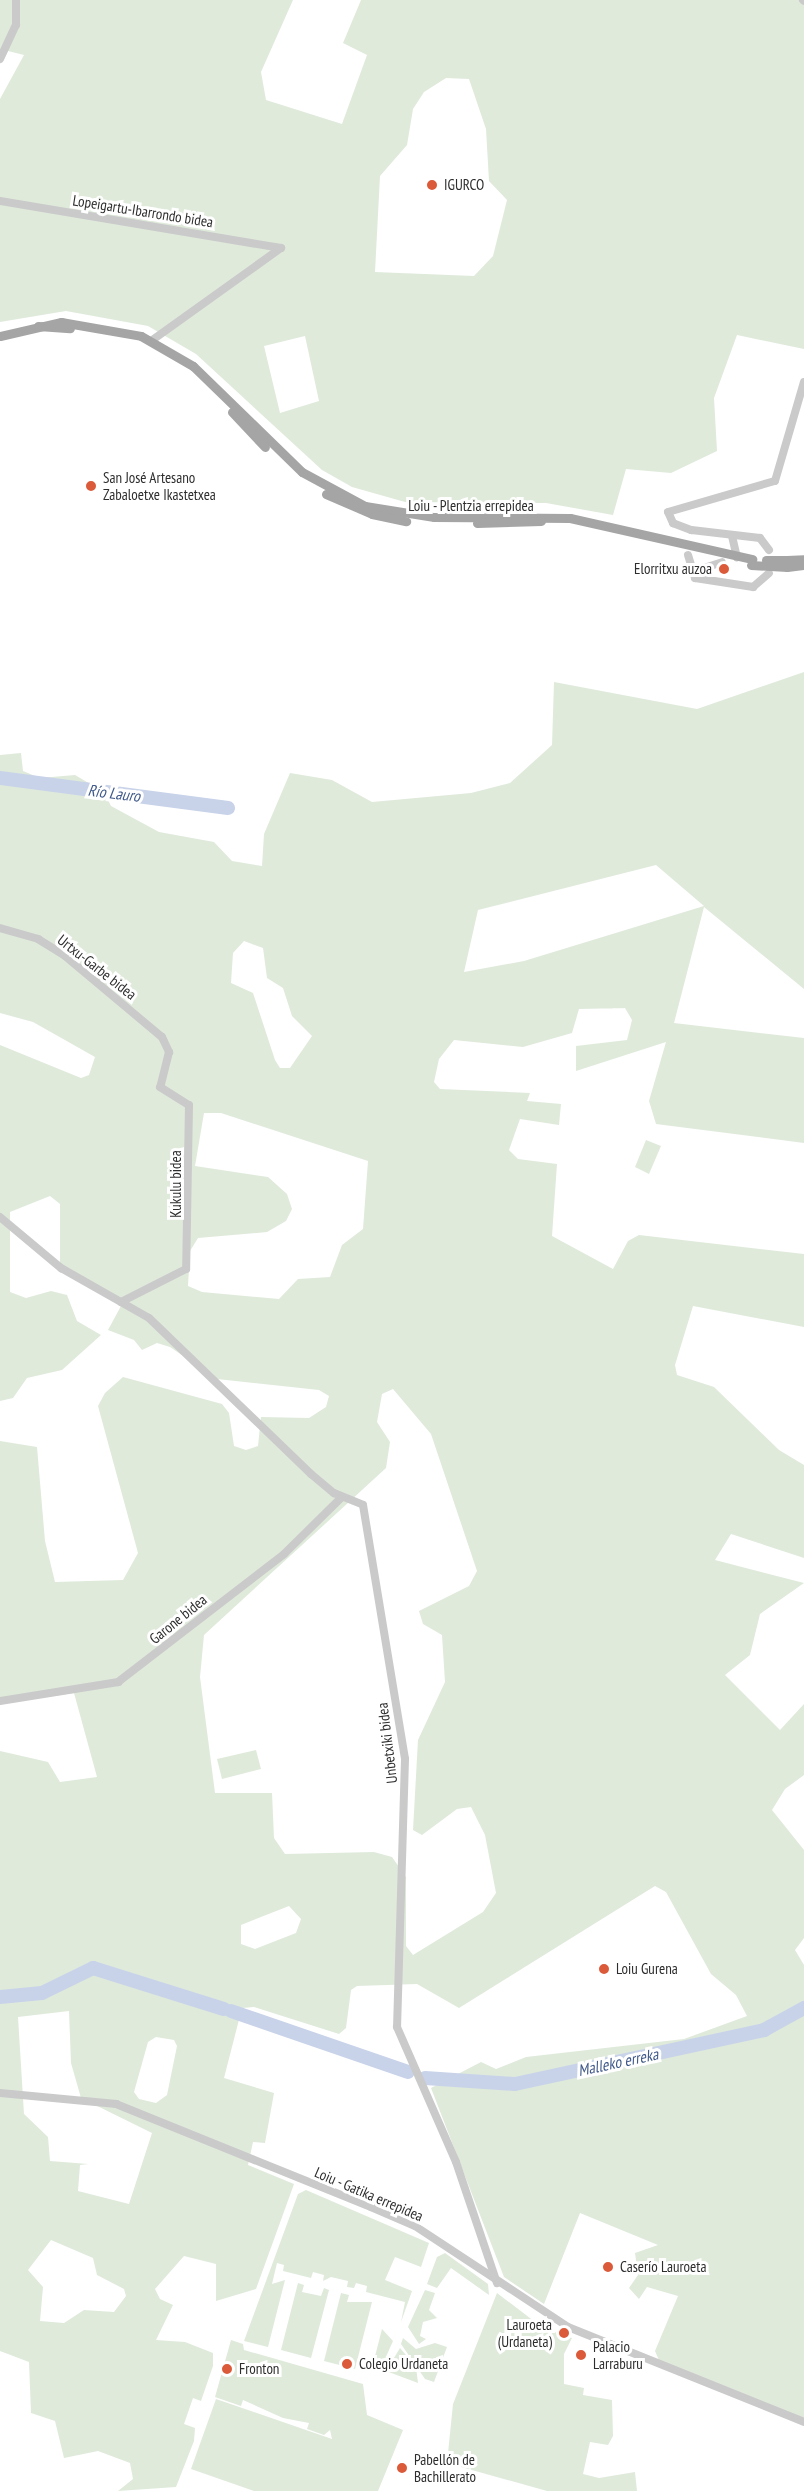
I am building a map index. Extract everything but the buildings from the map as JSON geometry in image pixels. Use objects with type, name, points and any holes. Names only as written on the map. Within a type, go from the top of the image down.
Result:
[{"type":"main road","points":[[38,326],[89,323],[151,341],[206,377],[288,462],[351,501],[417,516],[526,514],[586,520],[721,559],[739,558],[751,562],[804,566]]},
{"type":"main road","name":"Loiu - Plentzia errepidea","points":[[0,336],[38,326],[112,333],[165,354],[202,382],[293,473],[372,514],[437,523],[567,524],[688,555],[751,562]]},
{"type":"main road","points":[[787,563],[804,559]]},
{"type":"street","points":[[0,59],[16,25],[16,0]]},
{"type":"street","name":"Lopeigartu-Ibarrondo bidea","points":[[0,201],[281,248],[151,341]]},
{"type":"street","points":[[769,550],[760,538],[731,538],[691,530],[673,523],[668,512],[775,481],[804,382]]},
{"type":"street","points":[[695,578],[701,569],[721,559],[731,538]]},
{"type":"street","points":[[731,538],[739,558]]},
{"type":"street","points":[[688,555],[695,578]]},
{"type":"street","points":[[695,578],[753,587],[769,573]]},
{"type":"street","name":"Urtxu-Garbe bidea","points":[[0,928],[38,939],[65,956],[168,1044]]},
{"type":"street","name":"Kukulu bidea","points":[[121,1302],[169,1281],[186,1269],[189,1258],[191,1114],[189,1106],[160,1087],[168,1044]]},
{"type":"street","points":[[0,1217],[61,1268],[149,1318],[338,1495]]},
{"type":"street","name":"Garone bidea","points":[[0,1701],[118,1682],[284,1554],[338,1495]]},
{"type":"street","name":"Unbetxiki bidea","points":[[338,1495],[363,1505],[366,1516],[405,1759],[397,2027],[403,2047],[440,2123],[497,2283]]},
{"type":"street","name":"Loiu - Gatika errepidea","points":[[0,2093],[100,2099],[133,2110],[415,2226],[497,2283],[568,2326],[804,2422]]},
{"type":"green space","points":[[0,0],[293,0],[261,72],[266,100],[342,124],[367,55],[343,43],[361,0],[804,0],[804,349],[737,335],[714,398],[717,451],[671,473],[626,469],[613,515],[546,503],[405,502],[352,487],[322,470],[196,354],[148,326],[66,311],[0,322],[0,99],[24,55],[0,49]],"holes":[[[446,78],[469,79],[486,129],[489,181],[507,200],[493,256],[474,276],[375,272],[380,176],[407,145],[413,109],[424,92]],[[305,336],[319,401],[280,413],[264,346]]]},
{"type":"green space","points":[[804,672],[804,989],[704,907],[674,1023],[804,1038],[804,1143],[656,1124],[649,1101],[666,1042],[576,1071],[576,1046],[627,1040],[632,1020],[625,1008],[579,1009],[572,1033],[523,1047],[454,1040],[439,1059],[434,1082],[440,1089],[530,1093],[527,1101],[561,1104],[559,1125],[520,1119],[509,1150],[518,1159],[557,1164],[552,1236],[613,1269],[628,1241],[639,1235],[804,1254],[804,1327],[693,1306],[675,1365],[677,1375],[714,1387],[779,1450],[804,1465],[804,1558],[731,1534],[715,1560],[804,1583],[760,1614],[750,1655],[725,1675],[780,1730],[804,1704],[804,1775],[785,1789],[772,1810],[804,1850],[804,1938],[795,1950],[804,1965],[804,2426],[661,2365],[655,2351],[678,2296],[647,2287],[639,2299],[629,2288],[638,2275],[635,2253],[658,2245],[580,2213],[544,2304],[504,2277],[431,2088],[481,2062],[496,2069],[526,2057],[684,2039],[747,2016],[736,1995],[711,1974],[666,1892],[655,1886],[459,2008],[417,1984],[357,1986],[351,1990],[346,2028],[339,2034],[254,2007],[242,2008],[224,2078],[274,2093],[265,2143],[253,2142],[248,2165],[294,2184],[256,2289],[216,2301],[216,2264],[184,2256],[155,2289],[160,2299],[173,2305],[156,2340],[185,2342],[213,2353],[213,2366],[201,2401],[193,2398],[184,2424],[195,2428],[194,2441],[176,2487],[118,2491],[133,2479],[130,2463],[98,2451],[64,2458],[55,2421],[31,2413],[29,2362],[0,2351],[0,1751],[48,1762],[60,1782],[97,1777],[74,1693],[0,1704],[0,1441],[37,1447],[45,1541],[55,1582],[123,1580],[138,1553],[98,1406],[105,1393],[123,1377],[222,1404],[229,1413],[234,1446],[246,1450],[258,1446],[261,1417],[309,1418],[326,1407],[329,1396],[319,1390],[217,1379],[170,1347],[157,1343],[142,1350],[134,1340],[108,1330],[121,1306],[60,1264],[60,1204],[50,1196],[10,1212],[10,1292],[26,1298],[51,1291],[67,1295],[77,1321],[101,1335],[62,1370],[27,1378],[13,1398],[0,1401],[0,1045],[81,1078],[89,1075],[95,1057],[33,1022],[0,1013],[0,755],[21,753],[23,771],[40,778],[75,775],[104,792],[111,806],[159,832],[214,842],[232,861],[262,866],[264,834],[290,773],[332,780],[372,802],[471,793],[510,783],[552,745],[554,682],[697,709]],"holes":[[[656,865],[704,906],[524,961],[464,972],[478,910]],[[244,941],[263,948],[267,978],[283,988],[292,1016],[312,1036],[290,1068],[280,1068],[275,1060],[253,993],[231,983],[233,953]],[[204,1113],[221,1113],[368,1161],[363,1229],[342,1245],[330,1277],[298,1279],[279,1299],[202,1292],[188,1286],[190,1251],[198,1238],[267,1232],[286,1221],[292,1209],[287,1194],[268,1177],[195,1166]],[[393,1389],[431,1434],[477,1571],[469,1586],[419,1611],[423,1624],[442,1635],[445,1682],[418,1740],[413,1830],[422,1835],[457,1809],[471,1807],[485,1835],[496,1893],[483,1912],[413,1955],[406,1946],[406,1877],[392,1857],[374,1852],[285,1854],[274,1838],[272,1793],[215,1793],[200,1677],[204,1635],[386,1468],[390,1442],[377,1422],[382,1394]],[[289,1906],[301,1919],[296,1933],[255,1949],[241,1944],[241,1925]],[[69,2011],[71,2063],[81,2098],[152,2133],[129,2204],[78,2191],[80,2165],[88,2164],[50,2161],[48,2137],[24,2114],[18,2017]],[[156,2037],[174,2040],[177,2046],[167,2095],[156,2103],[139,2099],[134,2092],[148,2042]],[[51,2240],[93,2258],[97,2275],[124,2289],[126,2296],[114,2312],[84,2310],[64,2323],[40,2321],[43,2287],[28,2270]]]},
{"type":"green space","points":[[646,1140],[661,1146],[649,1174],[635,1167]]},
{"type":"green space","points":[[256,1750],[261,1769],[222,1779],[217,1759]]},
{"type":"green space","points":[[306,2190],[429,2243],[421,2267],[395,2257],[385,2280],[412,2291],[401,2322],[405,2302],[366,2292],[367,2286],[356,2283],[354,2288],[347,2287],[348,2281],[331,2277],[323,2281],[324,2275],[313,2272],[311,2278],[283,2271],[284,2265],[277,2263],[272,2284],[285,2280],[268,2347],[244,2341],[298,2194]]},
{"type":"green space","points":[[445,2253],[488,2284],[489,2295],[451,2268],[437,2288],[427,2284],[437,2257]]},
{"type":"green space","points":[[298,2283],[304,2285],[302,2292],[321,2296],[324,2288],[329,2290],[311,2358],[281,2350]]},
{"type":"green space","points":[[425,2290],[435,2293],[429,2310],[437,2318],[423,2322],[420,2336],[426,2339],[419,2344],[408,2327]]},
{"type":"green space","points":[[341,2293],[349,2295],[347,2302],[372,2302],[355,2369],[324,2361]]},
{"type":"green space","points":[[497,2293],[543,2328],[572,2338],[564,2354],[564,2384],[584,2388],[583,2395],[612,2400],[613,2436],[608,2445],[590,2442],[583,2474],[599,2478],[635,2472],[637,2491],[547,2491],[447,2463],[453,2404]]},
{"type":"green space","points":[[382,2329],[393,2341],[385,2359],[372,2368]]},
{"type":"green space","points":[[403,2338],[416,2349],[435,2343],[447,2347],[434,2382],[425,2379],[401,2344]]},
{"type":"green space","points":[[231,2340],[243,2344],[244,2350],[363,2384],[367,2415],[403,2430],[378,2491],[254,2491],[191,2469],[216,2399],[332,2439],[330,2430],[324,2435],[307,2429],[309,2423],[283,2418],[243,2400],[241,2406],[215,2397]]},
{"type":"green space","points":[[400,2348],[416,2367],[418,2383],[386,2371]]},
{"type":"waterway","name":"Río Lauro","points":[[0,778],[228,808]]},
{"type":"waterway","name":"Malleko erreka","points":[[0,1997],[42,1993],[93,1968],[224,2009]]},
{"type":"waterway","name":"Malleko erreka","points":[[425,2078],[515,2084],[764,2030],[804,2008]]},
{"type":"waterway","name":"Malleko erreka","points":[[231,2011],[408,2072]]},
{"type":"place","name":"IGURCO","points":[[432,185]]},
{"type":"place","name":"San José Artesano Zabaloetxe Ikastetxea","points":[[91,486]]},
{"type":"place","name":"Elorritxu auzoa","points":[[724,569]]},
{"type":"place","name":"Loiu Gurena","points":[[604,1969]]},
{"type":"place","name":"Caserío Lauroeta","points":[[608,2267]]},
{"type":"place","name":"Lauroeta (Urdaneta)","points":[[564,2333]]},
{"type":"place","name":"Palacio Larraburu","points":[[581,2355]]},
{"type":"place","name":"Colegio Urdaneta","points":[[347,2364]]},
{"type":"place","name":"Fronton","points":[[227,2369]]},
{"type":"place","name":"Pabellón de Bachillerato","points":[[402,2468]]}]
